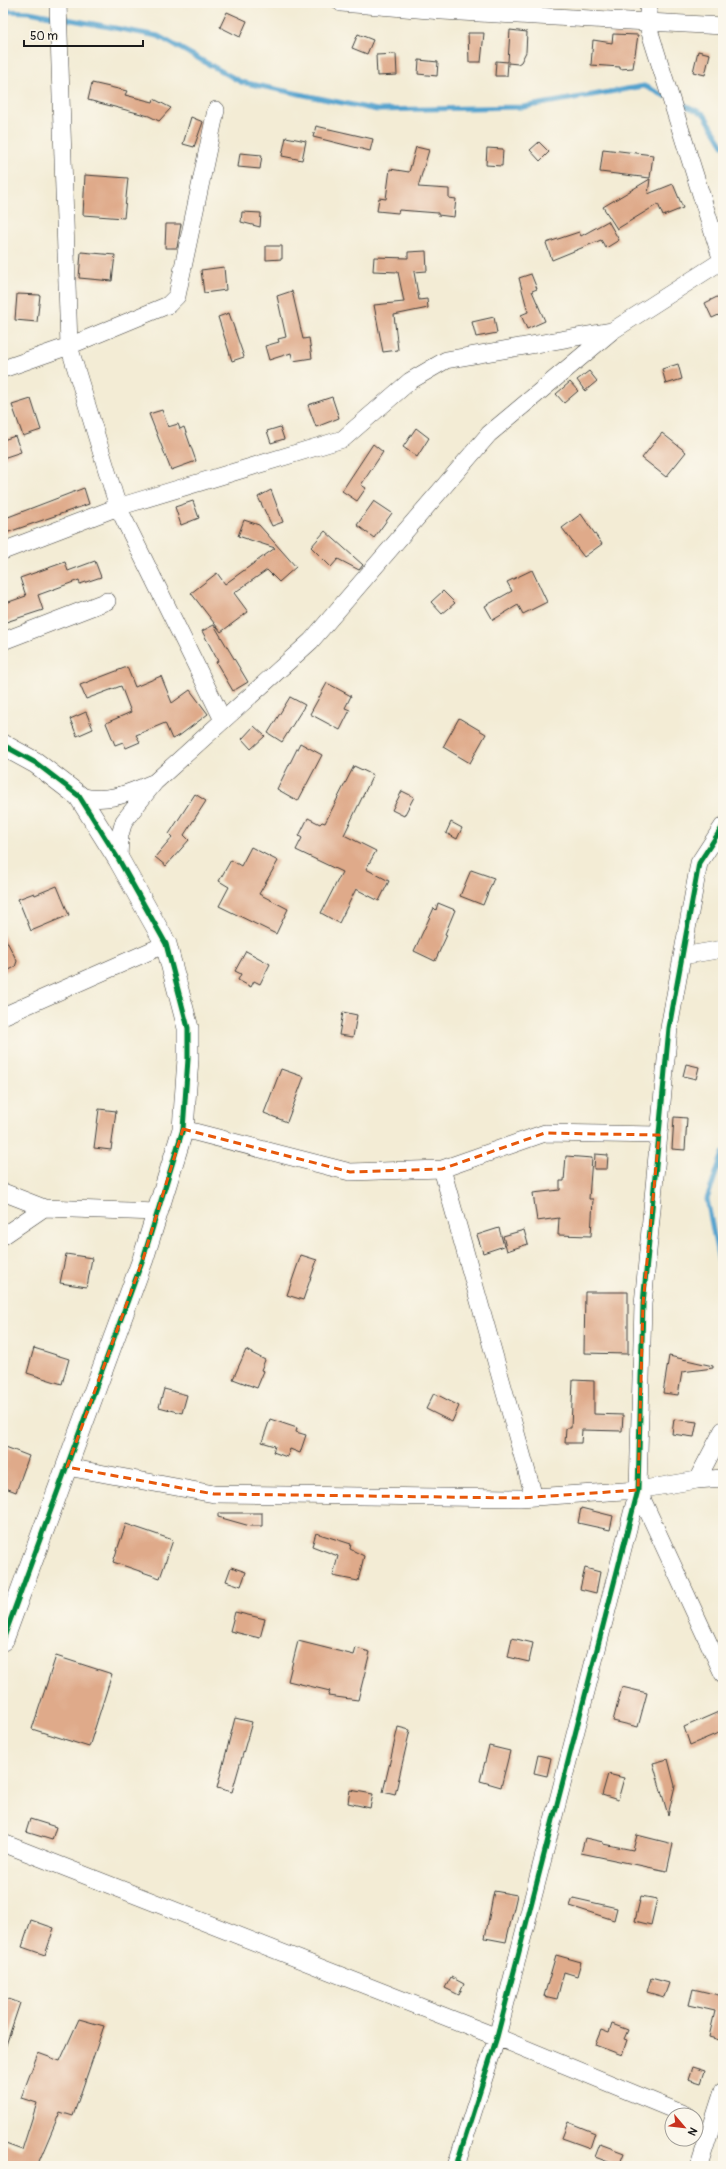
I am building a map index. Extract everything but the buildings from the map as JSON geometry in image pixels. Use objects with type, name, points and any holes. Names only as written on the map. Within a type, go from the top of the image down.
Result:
[{"type":"street","points":[[58,3],[69,346],[118,507],[223,720]]},
{"type":"street","points":[[340,3],[443,7],[648,23],[723,26]]},
{"type":"street","points":[[118,860],[120,835],[124,821],[155,782],[311,641],[489,434],[612,330],[723,260],[648,23],[648,3]]},
{"type":"street","points":[[3,369],[69,346],[168,305],[177,296],[216,110]]},
{"type":"street","points":[[3,551],[118,507],[342,439],[410,381],[446,360],[612,330]]},
{"type":"street","points":[[3,641],[107,601]]},
{"type":"street","points":[[3,745],[36,764],[79,796],[94,800],[109,799],[155,782]]},
{"type":"street","points":[[3,1640],[143,1259],[183,1129],[188,1059],[188,1028],[166,944],[79,796]]},
{"type":"street","points":[[456,2166],[497,2037],[638,1490],[643,1304],[669,1028],[699,863],[723,826]]},
{"type":"street","points":[[3,1016],[166,944]]},
{"type":"street","points":[[682,956],[723,949]]},
{"type":"street","points":[[183,1129],[350,1172],[442,1169],[545,1132],[659,1135]]},
{"type":"street","points":[[442,1169],[534,1497]]},
{"type":"street","points":[[3,1192],[44,1208],[157,1212]]},
{"type":"street","points":[[3,1236],[44,1208]]},
{"type":"street","points":[[697,1480],[723,1430]]},
{"type":"street","points":[[67,1467],[214,1494],[534,1497],[638,1490],[697,1480],[723,1478]]},
{"type":"street","points":[[638,1490],[723,1674]]},
{"type":"street","points":[[3,1843],[497,2037],[667,2107]]},
{"type":"street","points":[[700,2166],[718,2128],[723,2091]]},
{"type":"street","points":[[704,2122],[718,2128]]},
{"type":"highlighted area","points":[[183,1129],[350,1172],[442,1169],[545,1133],[659,1135],[643,1304],[638,1490],[520,1498],[214,1494],[67,1467],[143,1259]]},
{"type":"waterway","points":[[3,11],[29,12],[158,36],[241,82],[377,110],[523,107],[644,86],[665,96]]},
{"type":"waterway","points":[[676,101],[704,114],[723,145]]},
{"type":"waterway","points":[[723,1153],[707,1199],[719,1261],[723,1272]]},
{"type":"cycle path","points":[[3,745],[36,763],[79,796],[119,860],[166,944],[188,1028],[188,1059],[183,1129],[143,1259],[3,1640]]},
{"type":"cycle path","points":[[456,2166],[497,2037],[638,1490],[643,1304],[669,1028],[699,863],[723,826]]}]
